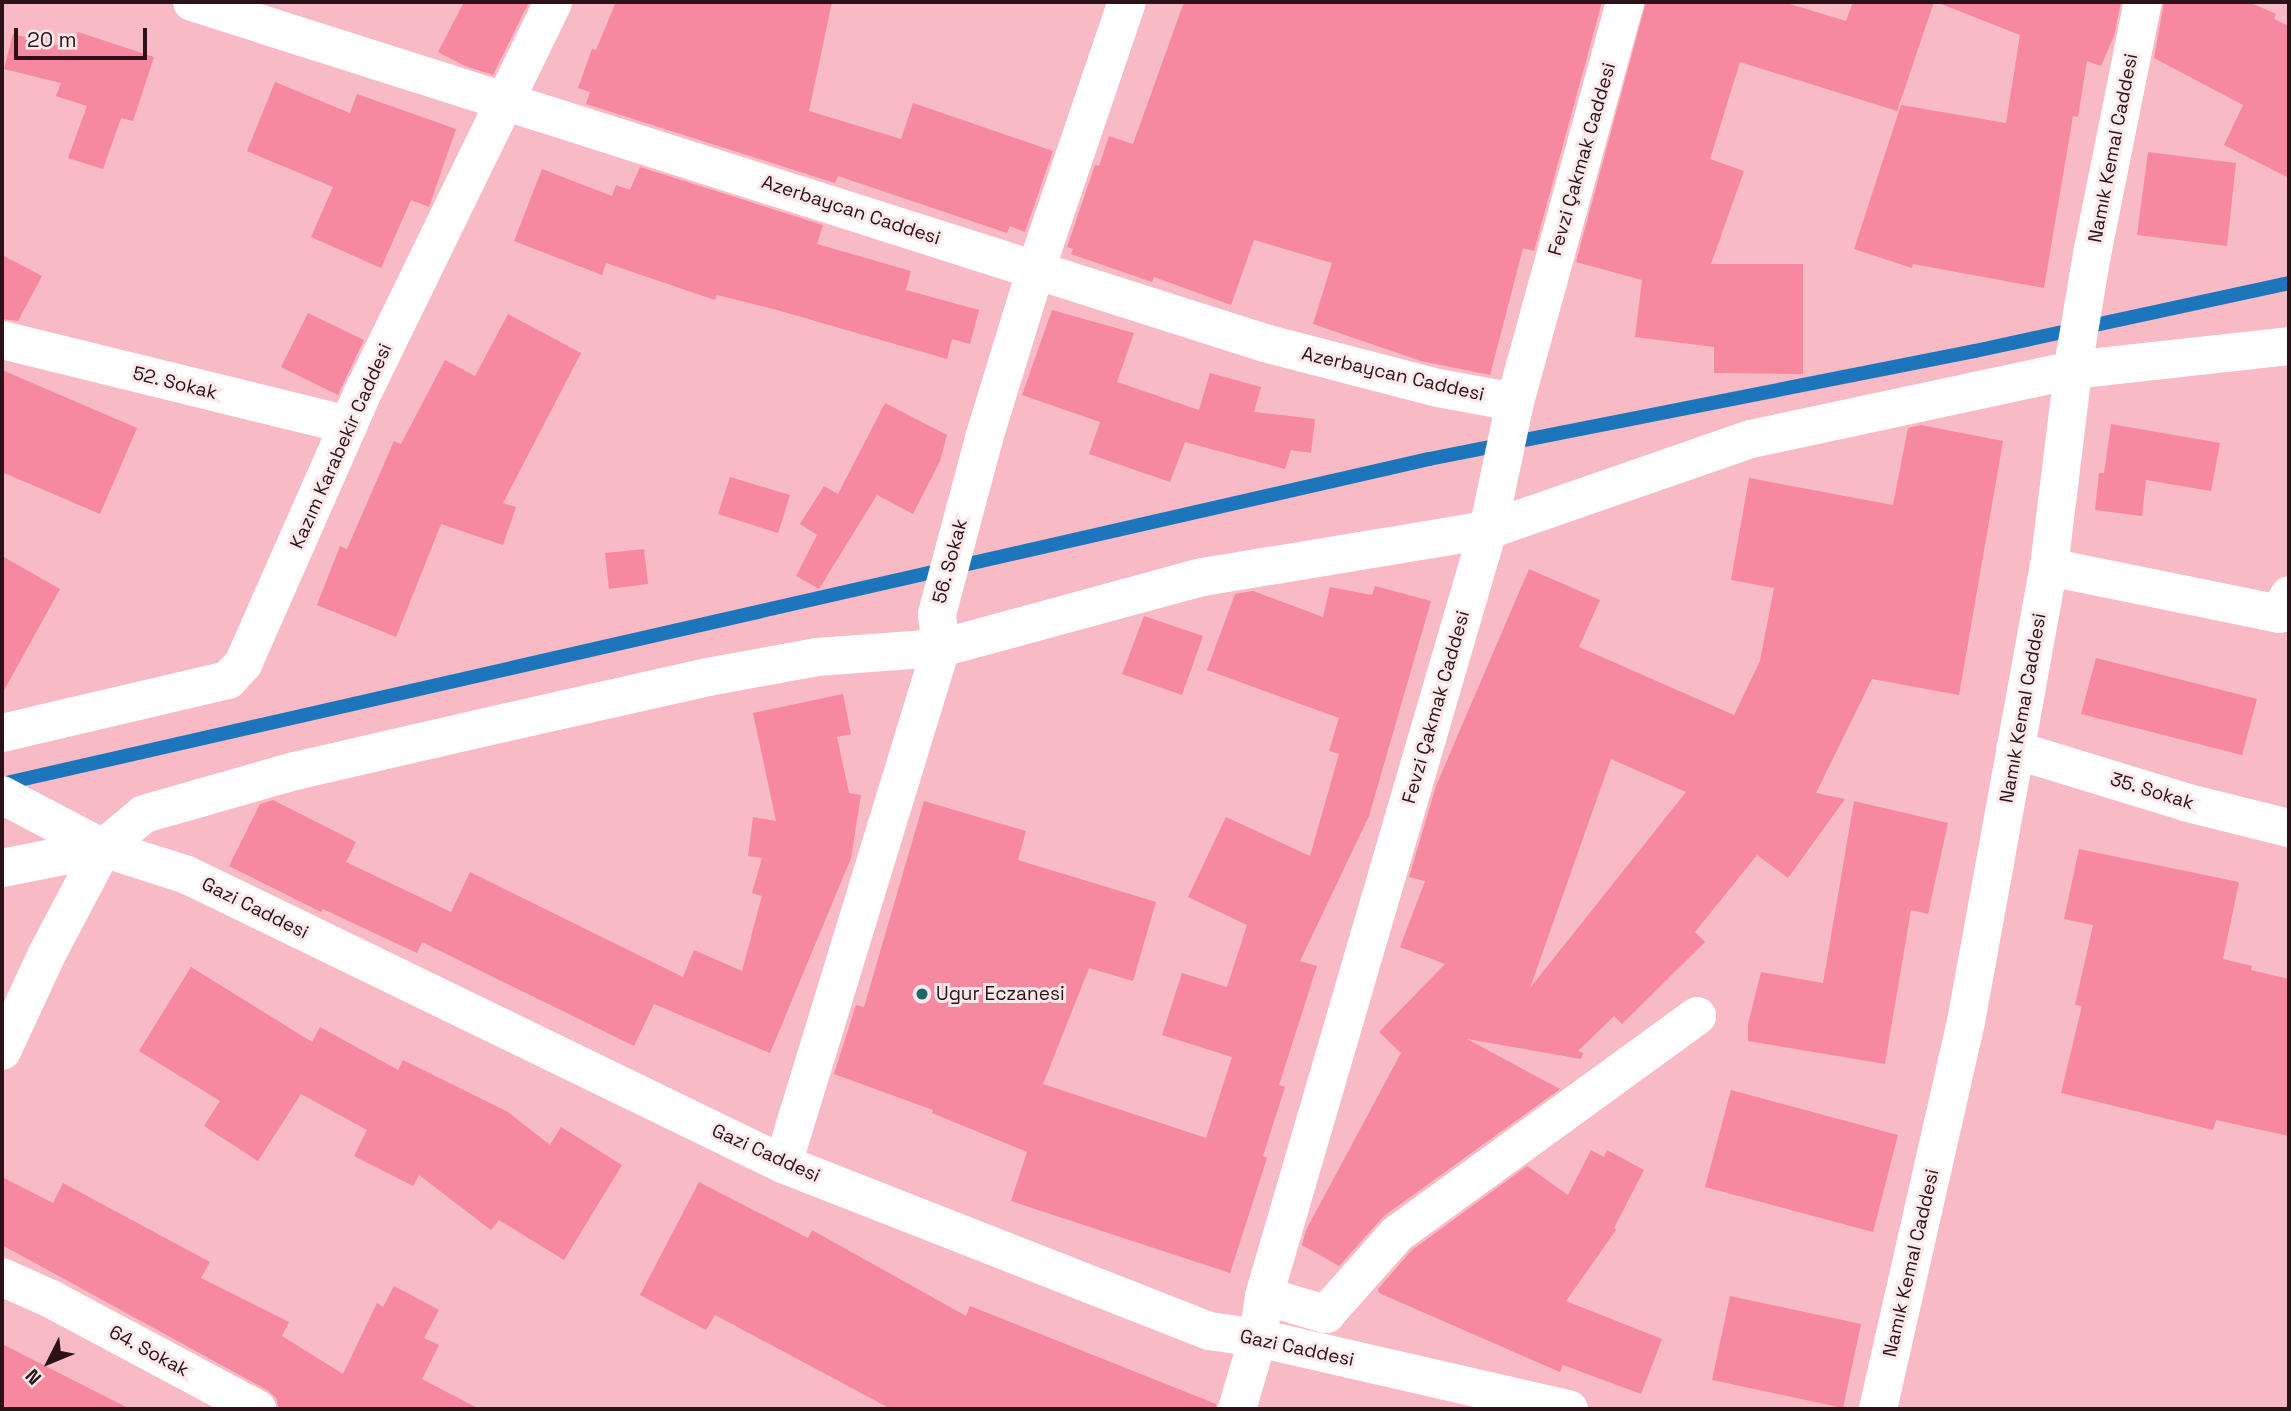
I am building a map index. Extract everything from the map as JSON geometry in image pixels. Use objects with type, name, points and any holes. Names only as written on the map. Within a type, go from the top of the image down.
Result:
[{"type":"street","name":"Azerbaycan Caddesi","points":[[192,2],[1265,343],[1438,388],[1515,402]]},
{"type":"street","name":"Kazım Karabekir Caddesi","points":[[2,733],[228,680],[243,664],[349,425],[553,2]]},
{"type":"street","name":"56. Sokak","points":[[783,1164],[939,631],[959,525],[1036,269],[1127,2]]},
{"type":"street","name":"Fevzi Çakmak Caddesi","points":[[1237,1409],[1258,1338],[1264,1296],[1488,530],[1515,402],[1625,2]]},
{"type":"street","name":"Namık Kemal Caddesi","points":[[1878,1409],[1966,1021],[2049,567],[2073,363],[2143,2]]},
{"type":"street","name":"52. Sokak","points":[[2,340],[349,425]]},
{"type":"street","points":[[2,1051],[47,954],[103,848],[145,814],[295,771],[708,677],[1203,577],[1488,530],[1751,439],[2073,363],[2289,346]]},
{"type":"street","points":[[2049,567],[2279,614],[2289,595]]},
{"type":"street","name":"35. Sokak","points":[[2015,750],[2188,803],[2289,828]]},
{"type":"street","name":"Gazi Caddesi","points":[[2,794],[39,817],[103,848],[187,875],[783,1164],[1209,1331],[1258,1338],[1569,1409]]},
{"type":"street","points":[[2,868],[103,848]]},
{"type":"street","points":[[1264,1296],[1326,1314],[1397,1234],[1697,1016]]},
{"type":"street","name":"64. Sokak","points":[[2,1277],[51,1299],[257,1409]]},
{"type":"building","points":[[464,2],[529,2],[493,75],[465,66],[438,52]]},
{"type":"building","points":[[616,2],[832,2],[809,111],[901,139],[913,103],[1053,151],[1025,232],[1010,226],[1007,233],[838,176],[835,183],[586,104],[590,92],[578,88],[592,49],[596,50]]},
{"type":"building","points":[[1184,2],[1602,2],[1534,251],[1523,248],[1490,375],[1421,361],[1313,324],[1332,263],[1254,240],[1231,305],[1154,277],[1152,282],[1071,254],[1073,249],[1067,247],[1095,165],[1099,166],[1109,136],[1133,144]]},
{"type":"building","points":[[1646,2],[1783,2],[1846,21],[1853,2],[1934,2],[1897,111],[1740,62],[1710,159],[1744,171],[1711,264],[1803,264],[1803,374],[1714,373],[1714,347],[1635,337],[1642,280],[1576,262]]},
{"type":"building","points":[[2121,2],[2114,36],[2101,66],[2087,61],[2078,117],[2073,116],[2044,288],[1913,264],[1912,268],[1854,249],[1901,105],[2006,123],[2020,35],[1941,4]]},
{"type":"building","points":[[2164,2],[2249,2],[2276,14],[2274,19],[2289,26],[2289,178],[2224,145],[2243,105],[2154,58]]},
{"type":"building","points":[[78,32],[154,57],[133,121],[121,118],[103,169],[68,158],[87,106],[56,96],[61,83],[4,69],[13,34],[72,49]]},
{"type":"building","points":[[275,82],[350,113],[357,94],[456,129],[429,207],[411,200],[381,268],[311,237],[333,187],[247,151]]},
{"type":"building","points":[[2148,152],[2236,163],[2227,246],[2137,235]]},
{"type":"building","points":[[640,167],[823,225],[817,244],[911,271],[906,290],[979,310],[970,344],[952,339],[947,359],[777,310],[717,295],[715,300],[606,263],[602,275],[514,241],[542,169],[612,196],[616,185],[630,190]]},
{"type":"building","points":[[2,255],[42,276],[18,321],[2,319]]},
{"type":"building","points":[[1052,310],[1134,333],[1117,382],[1199,410],[1210,373],[1261,387],[1254,412],[1315,419],[1311,453],[1291,450],[1285,469],[1185,442],[1170,482],[1089,454],[1100,422],[1022,395]]},
{"type":"building","points":[[308,313],[364,340],[338,395],[281,367]]},
{"type":"building","points":[[508,314],[581,353],[503,503],[516,507],[503,545],[441,524],[396,637],[317,605],[340,546],[347,549],[394,441],[401,444],[445,360],[475,376]]},
{"type":"building","points":[[2,370],[137,428],[100,514],[2,472]]},
{"type":"building","points":[[885,403],[947,435],[940,461],[913,514],[877,495],[819,589],[796,576],[817,535],[800,524],[824,486],[838,494]]},
{"type":"building","points":[[2111,424],[2220,443],[2211,491],[2146,480],[2142,516],[2095,510],[2099,473],[2104,473]]},
{"type":"building","points":[[1921,425],[2003,441],[1959,695],[1872,679],[1816,793],[1845,799],[1788,878],[1757,855],[1695,932],[1705,942],[1622,1024],[1614,1016],[1578,1051],[1583,1053],[1581,1059],[1467,1039],[1560,1089],[1384,1216],[1339,1266],[1302,1245],[1306,1230],[1401,1053],[1379,1032],[1445,964],[1400,947],[1425,881],[1409,877],[1436,786],[1529,569],[1600,600],[1579,647],[1734,715],[1760,661],[1774,588],[1731,580],[1749,478],[1893,505],[1908,428]],"holes":[[[1611,759],[1686,792],[1530,988]]]},
{"type":"building","points":[[730,477],[790,495],[778,533],[718,514]]},
{"type":"building","points":[[644,549],[648,584],[609,589],[605,553]]},
{"type":"building","points":[[2,556],[60,589],[2,694]]},
{"type":"building","points":[[1375,586],[1431,601],[1369,816],[1300,961],[1317,966],[1279,1085],[1285,1087],[1263,1156],[1267,1158],[1230,1273],[1011,1201],[1027,1152],[932,1113],[933,1110],[834,1074],[856,1005],[864,1007],[924,801],[1026,831],[1018,860],[1156,902],[1133,981],[1089,968],[1043,1084],[1206,1138],[1232,1057],[1162,1035],[1182,973],[1227,987],[1247,925],[1188,897],[1226,817],[1310,856],[1339,754],[1329,751],[1339,718],[1207,670],[1235,594],[1253,591],[1323,617],[1330,587],[1372,595]]},
{"type":"building","points":[[1144,616],[1203,636],[1182,695],[1122,674]]},
{"type":"building","points":[[2096,658],[2257,699],[2242,755],[2081,714]]},
{"type":"building","points":[[843,694],[851,734],[837,737],[849,793],[861,795],[851,858],[770,1053],[654,1004],[634,1046],[422,942],[417,953],[323,909],[321,912],[229,866],[260,804],[273,800],[356,842],[346,862],[451,912],[470,872],[683,977],[694,950],[742,971],[762,896],[752,893],[762,858],[748,856],[753,817],[776,821],[753,713]]},
{"type":"building","points":[[1854,801],[1948,823],[1928,914],[1911,910],[1885,1064],[1748,1041],[1748,1024],[1761,972],[1823,983]]},
{"type":"building","points":[[2079,849],[2239,882],[2223,959],[2252,966],[2251,970],[2289,979],[2289,1136],[2216,1120],[2213,1130],[2061,1093],[2082,1006],[2075,1005],[2093,925],[2064,919]]},
{"type":"building","points":[[191,967],[312,1042],[320,1027],[398,1070],[403,1060],[508,1112],[550,1145],[561,1127],[622,1165],[564,1260],[499,1220],[491,1230],[419,1175],[413,1186],[354,1156],[367,1130],[301,1094],[258,1161],[204,1126],[220,1101],[139,1051]]},
{"type":"building","points":[[1731,1090],[1898,1135],[1873,1232],[1705,1187]]},
{"type":"building","points":[[1591,1150],[1604,1157],[1607,1150],[1644,1170],[1614,1228],[1616,1230],[1566,1301],[1662,1339],[1641,1394],[1563,1365],[1560,1372],[1379,1293],[1378,1289],[1412,1250],[1527,1166],[1568,1195]]},
{"type":"building","points":[[2,1177],[53,1203],[63,1183],[210,1262],[201,1278],[289,1322],[282,1336],[343,1374],[377,1303],[383,1307],[394,1286],[439,1310],[424,1338],[439,1345],[422,1379],[479,1409],[279,1409],[276,1398],[267,1390],[2,1245]]},
{"type":"building","points":[[699,1182],[808,1238],[812,1230],[966,1316],[970,1306],[1216,1404],[1216,1409],[891,1409],[715,1315],[706,1330],[640,1295]]},
{"type":"building","points":[[1730,1296],[1861,1324],[1843,1408],[1712,1380]]},
{"type":"building","points":[[2,1344],[130,1409],[2,1409]]},
{"type":"waterway","points":[[2,784],[1429,459],[1975,351],[2289,283]]},
{"type":"place","name":"Ugur Eczanesi","points":[[922,994]]}]
